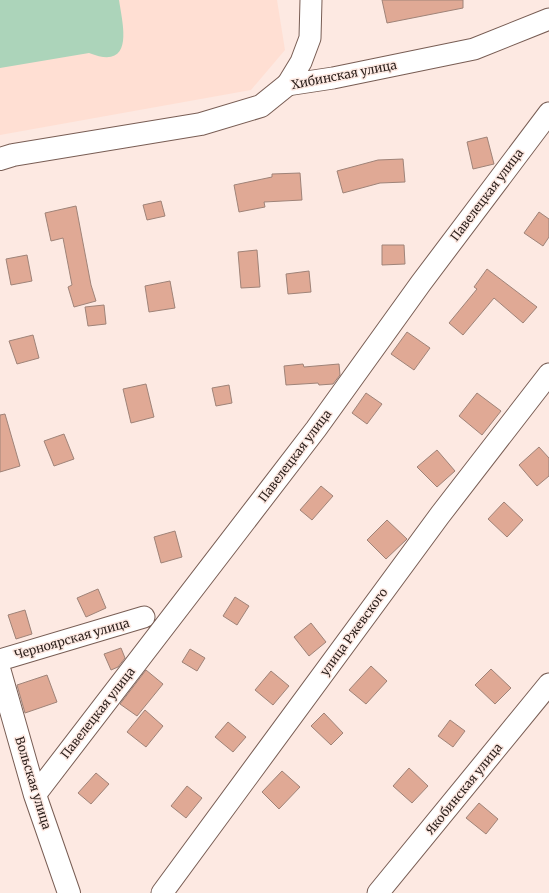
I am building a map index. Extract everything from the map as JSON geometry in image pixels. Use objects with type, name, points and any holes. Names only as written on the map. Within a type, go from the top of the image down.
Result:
[{"type":"street","points":[[287,85],[301,62],[310,38],[312,0]]},
{"type":"street","name":"Хибинская улица","points":[[0,159],[13,155],[201,124],[261,106],[287,85],[333,78],[474,49],[549,19]]},
{"type":"street","name":"Павелецкая улица","points":[[35,795],[316,429],[421,283],[549,113]]},
{"type":"street","name":"улица Ржевского","points":[[162,893],[440,515],[549,374]]},
{"type":"street","name":"Черноярская улица","points":[[0,660],[144,618]]},
{"type":"street","name":"Вольская улица","points":[[0,672],[35,795],[69,893]]},
{"type":"street","name":"Якобинская улица","points":[[378,893],[549,684]]},
{"type":"shaded area","points":[[0,0],[277,0],[285,50],[251,90],[0,135]]},
{"type":"green space","points":[[0,0],[119,0],[123,33],[123,43],[120,51],[114,56],[104,57],[89,53],[0,68]]},
{"type":"building","points":[[382,0],[463,0],[463,8],[387,23]]},
{"type":"building","points":[[487,137],[494,164],[473,169],[467,142]]},
{"type":"building","points":[[403,159],[405,182],[380,183],[343,193],[337,171],[378,160]]},
{"type":"building","points":[[300,173],[302,200],[264,202],[265,207],[239,212],[234,185],[272,177],[272,174]]},
{"type":"building","points":[[161,201],[165,216],[147,220],[143,205]]},
{"type":"building","points":[[76,206],[91,285],[96,301],[74,307],[68,287],[72,285],[63,238],[51,241],[45,213]]},
{"type":"building","points":[[539,212],[549,219],[549,237],[543,246],[524,233]]},
{"type":"building","points":[[382,245],[404,245],[405,264],[382,265]]},
{"type":"building","points":[[257,250],[260,287],[241,288],[238,252]]},
{"type":"building","points":[[27,255],[32,281],[11,285],[6,259]]},
{"type":"building","points":[[487,269],[537,307],[523,323],[494,298],[463,335],[449,323],[477,289],[474,287]]},
{"type":"building","points":[[309,271],[311,292],[288,294],[286,274]]},
{"type":"building","points":[[170,281],[175,308],[149,312],[145,286]]},
{"type":"building","points":[[104,305],[106,324],[88,326],[85,307]]},
{"type":"building","points":[[407,332],[430,348],[414,370],[391,354]]},
{"type":"building","points":[[33,335],[39,358],[17,364],[9,341]]},
{"type":"building","points":[[303,364],[304,367],[339,364],[340,375],[333,384],[319,385],[318,383],[286,385],[284,366]]},
{"type":"building","points":[[146,384],[154,417],[131,423],[123,389]]},
{"type":"building","points":[[229,385],[232,403],[216,406],[212,388]]},
{"type":"building","points":[[366,393],[382,404],[367,424],[352,413]]},
{"type":"building","points":[[477,393],[501,411],[482,435],[459,416]]},
{"type":"building","points":[[5,414],[20,466],[0,472],[0,415]]},
{"type":"building","points":[[64,434],[74,459],[54,466],[44,441]]},
{"type":"building","points":[[539,447],[549,458],[549,476],[537,486],[519,465]]},
{"type":"building","points":[[437,450],[455,471],[437,487],[417,467]]},
{"type":"building","points":[[321,486],[333,496],[312,520],[300,510]]},
{"type":"building","points":[[504,502],[523,520],[507,537],[488,519]]},
{"type":"building","points":[[387,520],[407,539],[386,559],[367,540]]},
{"type":"building","points":[[175,531],[182,557],[161,563],[154,537]]},
{"type":"building","points":[[98,589],[106,608],[86,617],[77,598]]},
{"type":"building","points":[[235,597],[249,606],[237,625],[223,616]]},
{"type":"building","points":[[25,610],[32,634],[16,639],[8,615]]},
{"type":"building","points":[[311,623],[326,642],[309,656],[294,637]]},
{"type":"building","points":[[121,648],[125,658],[118,667],[111,670],[104,654]]},
{"type":"building","points":[[190,649],[205,658],[197,671],[182,662]]},
{"type":"building","points":[[371,666],[387,681],[366,704],[349,690]]},
{"type":"building","points":[[491,669],[511,688],[495,704],[475,685]]},
{"type":"building","points":[[146,670],[163,684],[137,716],[120,704]]},
{"type":"building","points":[[271,671],[289,686],[273,705],[255,690]]},
{"type":"building","points":[[47,675],[57,702],[25,713],[17,685]]},
{"type":"building","points":[[145,710],[163,726],[146,747],[127,732]]},
{"type":"building","points":[[324,713],[343,733],[331,745],[311,726]]},
{"type":"building","points":[[450,720],[465,731],[453,747],[438,736]]},
{"type":"building","points":[[228,722],[246,737],[233,752],[215,737]]},
{"type":"building","points":[[409,768],[428,786],[412,803],[393,786]]},
{"type":"building","points":[[282,771],[300,787],[279,809],[262,792]]},
{"type":"building","points":[[96,773],[109,784],[91,804],[78,793]]},
{"type":"building","points":[[187,786],[202,798],[186,818],[171,806]]},
{"type":"building","points":[[479,803],[498,819],[486,834],[466,818]]}]
